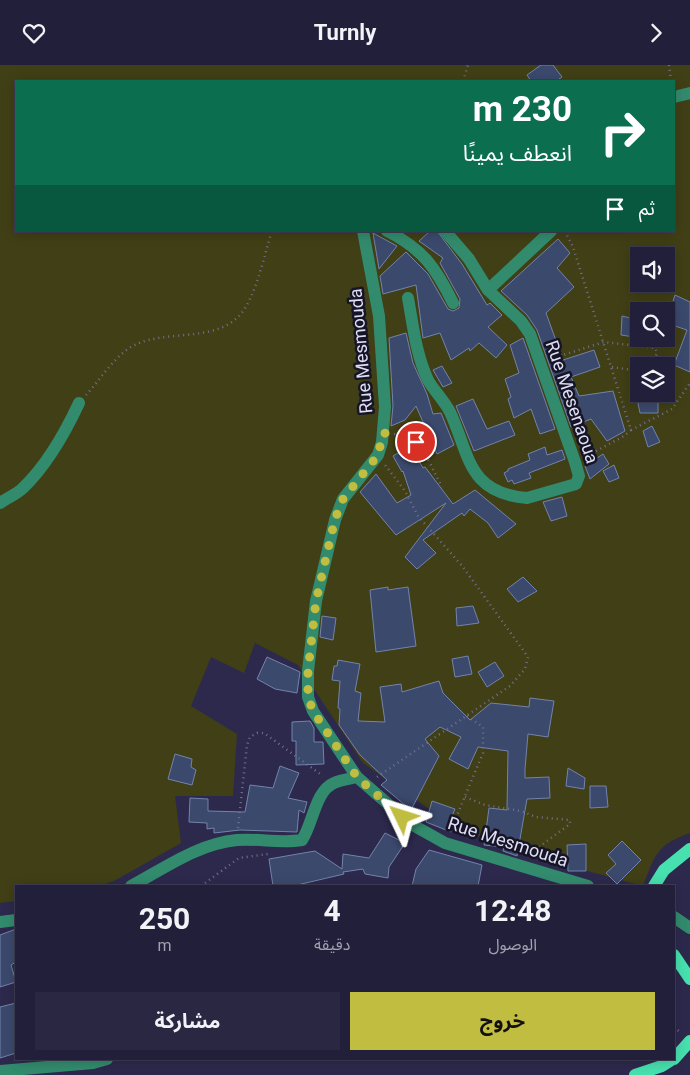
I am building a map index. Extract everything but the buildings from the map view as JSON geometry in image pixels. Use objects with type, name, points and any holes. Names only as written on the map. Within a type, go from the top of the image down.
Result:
[{"type":"main road","points":[[655,885],[664,870],[690,849]]},
{"type":"main road","points":[[675,956],[690,979]]},
{"type":"main road","points":[[675,1058],[690,1041]]},
{"type":"main road","points":[[635,1075],[662,1066],[672,1060]]},
{"type":"street","points":[[675,97],[690,93]]},
{"type":"street","name":"Rue Mesmouda","points":[[363,232],[378,316],[385,407],[383,433],[378,455],[343,499],[335,519],[316,601],[308,671],[308,697],[313,711],[361,781],[411,824],[445,843],[585,885]]},
{"type":"street","points":[[389,232],[408,243],[428,259],[453,303]]},
{"type":"street","points":[[447,232],[469,259],[488,290],[550,232]]},
{"type":"street","name":"Rue Mesenaoua","points":[[408,299],[424,370],[435,391],[448,408],[474,472],[491,487],[509,495],[527,498],[576,484],[579,476],[575,462],[526,327],[488,290]]},
{"type":"street","points":[[0,503],[22,488],[35,473],[65,433],[79,403]]},
{"type":"street","points":[[133,885],[189,853],[237,840],[286,843],[302,840],[309,830],[321,795],[332,783],[361,781]]},
{"type":"street","points":[[675,918],[690,928]]},
{"type":"street","points":[[0,922],[15,920]]},
{"type":"street","points":[[0,1071],[93,1063],[104,1060]]},
{"type":"path","points":[[463,80],[468,65]]},
{"type":"path","points":[[669,65],[671,80]]},
{"type":"path","points":[[79,403],[131,346],[152,339],[221,327],[240,315],[253,290],[272,232]]},
{"type":"path","points":[[566,232],[573,247],[631,430]]},
{"type":"path","points":[[540,363],[604,342],[655,348],[657,353],[655,357]]},
{"type":"path","points":[[612,367],[630,370]]},
{"type":"path","points":[[575,462],[672,409],[690,383]]},
{"type":"path","points":[[383,433],[407,435],[416,442],[442,487]]},
{"type":"path","points":[[361,781],[467,716],[510,687],[524,669],[528,657],[453,554],[418,516],[405,491],[378,455]]},
{"type":"path","points":[[445,843],[483,753],[484,737],[481,725],[467,716]]},
{"type":"path","points":[[237,840],[247,745],[250,737],[257,733],[264,733],[332,783]]},
{"type":"path","points":[[465,797],[485,805],[521,811],[536,817],[570,820],[570,824],[516,863]]},
{"type":"path","points":[[203,885],[239,858],[269,853],[286,843]]},
{"type":"shaded area","points":[[0,65],[690,65],[690,833],[670,842],[658,852],[643,885],[639,885],[536,857],[458,829],[363,763],[298,665],[255,643],[244,673],[211,657],[191,706],[237,734],[233,796],[175,796],[181,843],[116,880],[103,885],[15,885],[15,901],[0,903]]},
{"type":"route","points":[[402,817],[365,785],[348,766],[313,711],[308,697],[308,671],[316,601],[335,519],[343,499],[378,455],[383,433],[407,435],[416,442]]}]
